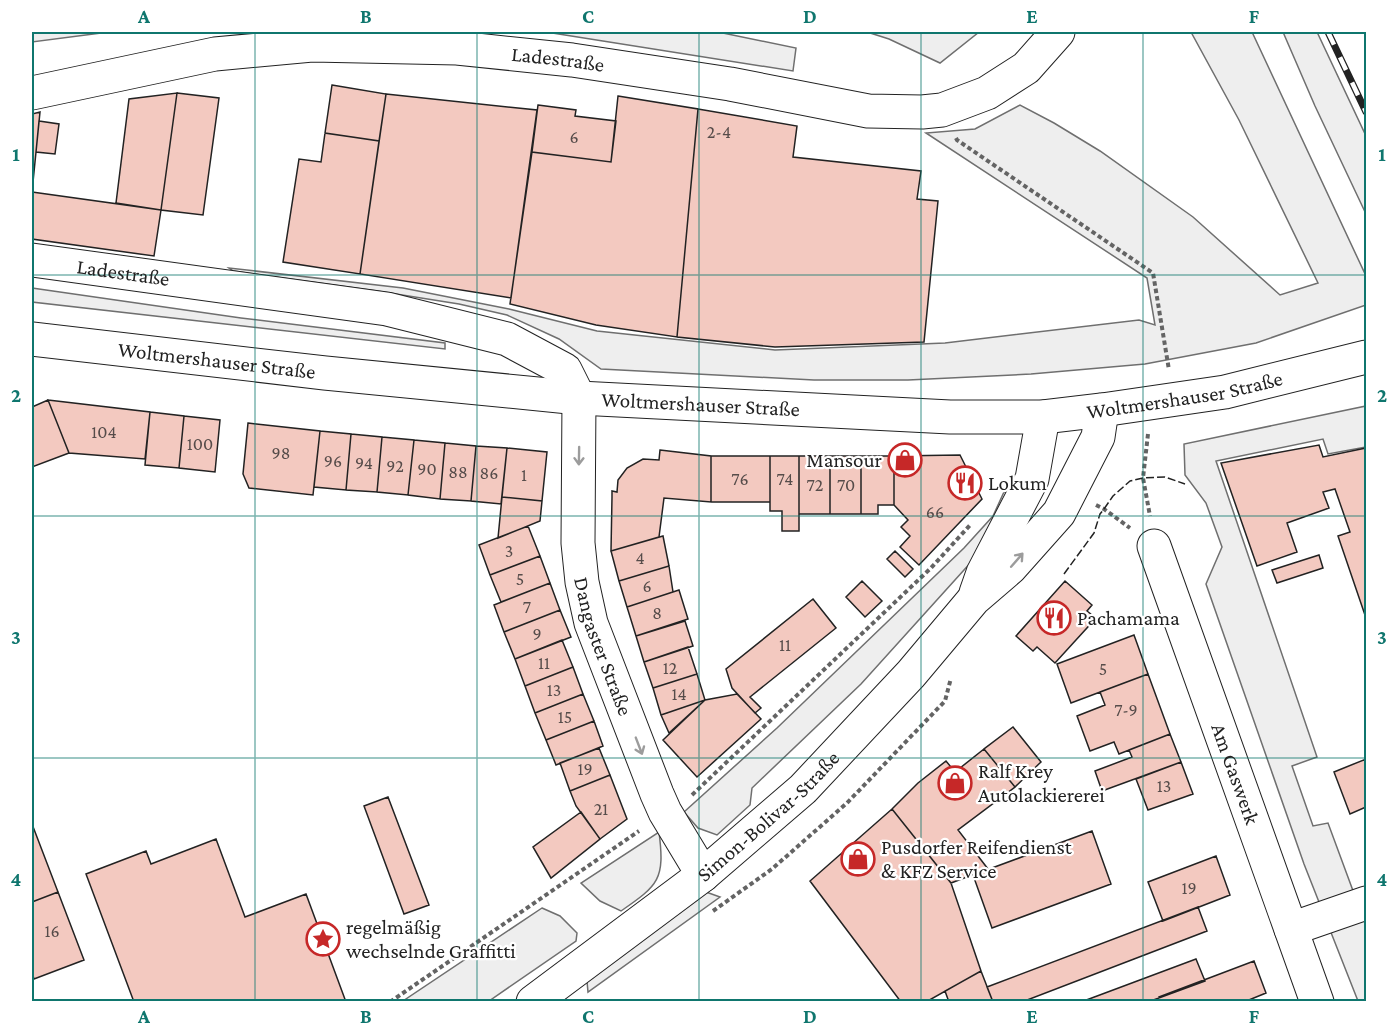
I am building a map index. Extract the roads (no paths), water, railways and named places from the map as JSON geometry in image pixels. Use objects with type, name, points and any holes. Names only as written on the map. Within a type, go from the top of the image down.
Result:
[{"type":"street","name":"Ladestraße","points":[[32,93],[215,54],[323,46],[457,48],[549,57],[730,84],[868,111],[922,112],[942,110],[987,93],[1026,68],[1058,32]]},
{"type":"street","name":"Ladestraße","points":[[32,260],[387,309],[507,339],[565,370],[579,398]]},
{"type":"street","name":"Woltmershauser Straße","points":[[32,339],[325,373],[579,398],[950,417],[1043,417],[1152,403],[1225,392],[1366,357]]},
{"type":"street","name":"Dangaster Straße","points":[[579,398],[578,543],[582,582],[591,623],[657,794],[665,812],[703,875]]},
{"type":"street","name":"Simon-Bolivar-Straße","points":[[533,1002],[703,875],[803,789],[911,674],[974,599],[1010,568],[1059,513],[1098,437],[1102,410]]},
{"type":"street","name":"Simon-Bolivar-Straße","points":[[974,599],[983,573],[1032,478],[1043,417]]},
{"type":"street","name":"Am Gaswerk","points":[[1154,546],[1317,1002]]},
{"type":"street","points":[[1291,929],[1366,903]]},
{"type":"railway","points":[[1328,32],[1366,112]]},
{"type":"place","name":"Mansour","points":[[905,460]]},
{"type":"place","name":"Lokum","points":[[965,483]]},
{"type":"place","name":"Pachamama","points":[[1054,618]]},
{"type":"place","name":"Ralf Krey Autolackiererei","points":[[955,783]]},
{"type":"place","name":"Pusdorfer Reifendienst & KFZ Service","points":[[858,859]]},
{"type":"place","name":"regelmäßig wechselnde Graffitti","points":[[323,939]]}]
